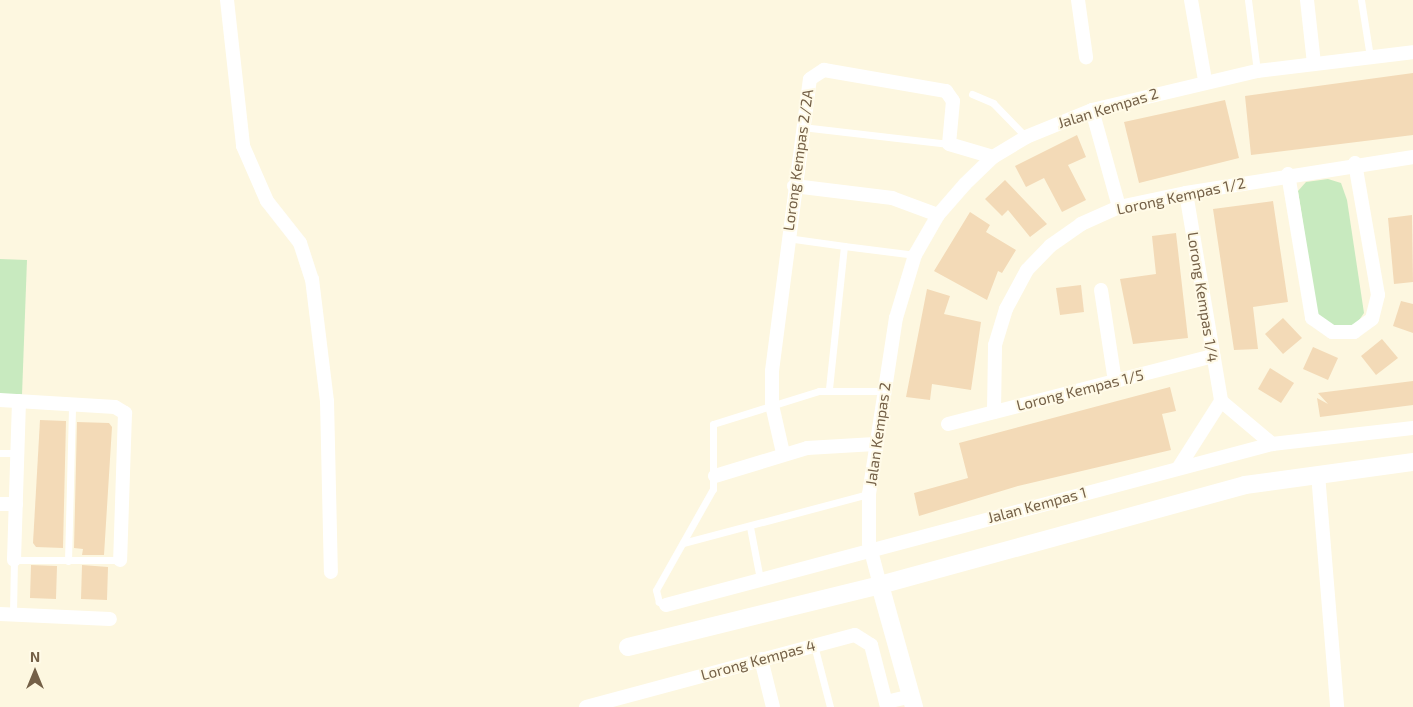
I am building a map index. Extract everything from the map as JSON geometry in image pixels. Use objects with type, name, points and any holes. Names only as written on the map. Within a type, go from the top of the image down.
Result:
[{"type":"street","points":[[227,0],[243,146],[266,201],[300,243],[312,279],[327,401],[331,572]]},
{"type":"street","points":[[1078,0],[1086,57]]},
{"type":"street","points":[[1191,0],[1205,80]]},
{"type":"street","points":[[1307,0],[1314,63]]},
{"type":"street","name":"Jalan Kempas 2","points":[[880,585],[870,549],[869,494],[875,444],[896,318],[915,255],[938,215],[993,157],[1026,136],[1092,110],[1205,80],[1314,63],[1413,52]]},
{"type":"street","name":"Lorong Kempas 2/2A","points":[[783,454],[772,405],[787,238],[810,79],[824,70],[946,91],[953,101],[949,144]]},
{"type":"street","points":[[1092,110],[1119,207]]},
{"type":"street","points":[[949,144],[993,157]]},
{"type":"street","name":"Lorong Kempas 1/2","points":[[994,412],[995,345],[1006,309],[1027,270],[1050,246],[1081,224],[1119,207],[1288,174],[1413,156]]},
{"type":"street","points":[[1288,174],[1312,318],[1332,332],[1354,332],[1372,319],[1378,296],[1355,163]]},
{"type":"street","points":[[794,186],[892,198],[938,215]]},
{"type":"street","name":"Lorong Kempas 1/4","points":[[1186,194],[1221,401]]},
{"type":"street","points":[[1102,290],[1115,381]]},
{"type":"street","name":"Lorong Kempas 1/5","points":[[948,424],[1213,356]]},
{"type":"street","points":[[0,400],[116,407],[125,413],[128,423],[120,560]]},
{"type":"street","points":[[14,560],[19,401]]},
{"type":"street","points":[[1179,467],[1221,401],[1272,444]]},
{"type":"street","name":"Jalan Kempas 1","points":[[666,605],[870,549],[1272,444],[1413,428]]},
{"type":"street","points":[[715,476],[783,454],[827,445],[875,444]]},
{"type":"street","points":[[628,647],[880,585],[1244,485],[1413,462]]},
{"type":"street","points":[[1318,474],[1337,707]]},
{"type":"street","points":[[0,504],[16,504]]},
{"type":"street","points":[[880,585],[913,702]]},
{"type":"street","points":[[6,615],[110,619]]},
{"type":"street","name":"Lorong Kempas 4","points":[[586,707],[855,635],[868,641],[886,704],[913,702]]},
{"type":"street","points":[[761,659],[773,707]]},
{"type":"lane","points":[[1248,0],[1257,71]]},
{"type":"lane","points":[[1361,0],[1370,57]]},
{"type":"lane","points":[[972,94],[993,103],[1026,136]]},
{"type":"lane","points":[[802,127],[949,144]]},
{"type":"lane","points":[[787,238],[915,255]]},
{"type":"lane","points":[[828,389],[844,246]]},
{"type":"lane","points":[[666,605],[659,602],[656,590],[706,504],[715,476],[713,424],[828,389],[883,392]]},
{"type":"lane","points":[[68,561],[72,404]]},
{"type":"lane","points":[[0,453],[18,453]]},
{"type":"lane","points":[[683,543],[750,527],[869,494]]},
{"type":"lane","points":[[750,527],[760,579]]},
{"type":"lane","points":[[6,615],[14,560],[120,560]]},
{"type":"lane","points":[[814,645],[830,707]]},
{"type":"green space","points":[[1328,179],[1341,183],[1347,200],[1364,313],[1353,329],[1331,331],[1317,317],[1298,191],[1306,182]]},
{"type":"green space","points":[[0,259],[27,260],[22,395],[0,394]]},
{"type":"building","points":[[1413,73],[1413,135],[1251,155],[1245,96]]},
{"type":"building","points":[[1225,100],[1239,158],[1139,183],[1124,122]]},
{"type":"building","points":[[1077,135],[1086,157],[1068,165],[1086,200],[1062,212],[1044,178],[1026,187],[1015,166]]},
{"type":"building","points":[[1005,180],[1047,224],[1030,237],[1008,210],[1002,216],[985,199]]},
{"type":"building","points":[[1273,201],[1288,302],[1253,307],[1258,349],[1234,350],[1213,209]]},
{"type":"building","points":[[970,212],[990,225],[986,232],[1016,250],[1002,273],[998,271],[987,300],[934,271]]},
{"type":"building","points":[[1412,215],[1413,282],[1394,284],[1388,218]]},
{"type":"building","points":[[1176,233],[1188,338],[1133,344],[1120,279],[1156,274],[1152,236]]},
{"type":"building","points":[[1081,285],[1084,312],[1060,315],[1056,288]]},
{"type":"building","points":[[927,289],[950,296],[944,314],[981,322],[971,390],[932,384],[930,400],[906,397]]},
{"type":"building","points":[[1401,301],[1413,304],[1413,333],[1393,326]]},
{"type":"building","points":[[1283,318],[1302,338],[1283,354],[1265,334]]},
{"type":"building","points":[[1382,339],[1398,358],[1376,375],[1361,356]]},
{"type":"building","points":[[1313,347],[1338,358],[1328,380],[1303,369]]},
{"type":"building","points":[[1270,368],[1294,383],[1281,403],[1258,389]]},
{"type":"building","points":[[1413,381],[1413,405],[1320,417],[1317,398],[1328,404],[1318,393]]},
{"type":"building","points":[[1170,387],[1176,411],[1162,414],[1171,450],[1018,486],[919,516],[914,493],[968,478],[959,443]]},
{"type":"building","points":[[40,420],[66,421],[63,548],[36,547],[33,543]]},
{"type":"building","points":[[77,422],[109,423],[112,427],[104,555],[82,555],[83,549],[74,548]]},
{"type":"building","points":[[31,565],[57,566],[56,599],[30,598]]},
{"type":"building","points":[[82,565],[108,567],[107,600],[81,599]]}]
